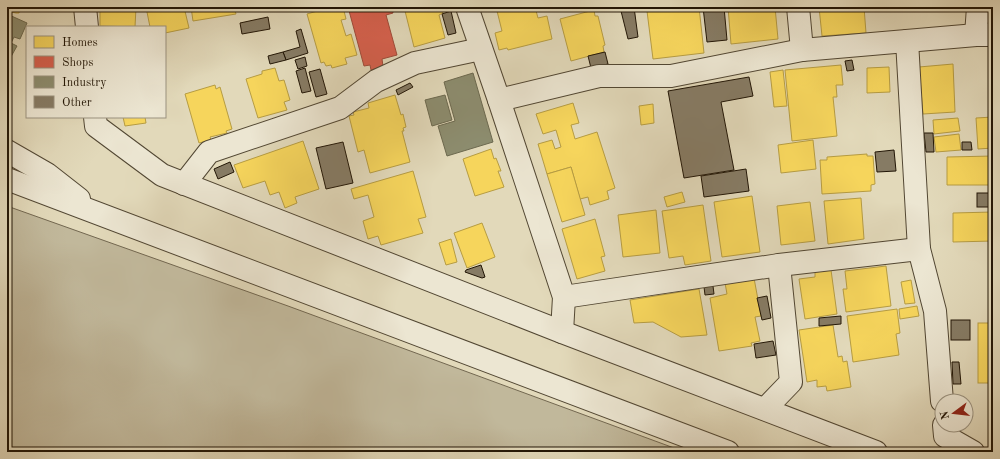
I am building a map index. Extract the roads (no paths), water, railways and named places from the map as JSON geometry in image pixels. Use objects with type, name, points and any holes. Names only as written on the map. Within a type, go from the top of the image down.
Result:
[{"type":"street","points":[[85,7],[87,26]]},
{"type":"street","points":[[467,7],[564,297],[562,332]]},
{"type":"street","points":[[798,7],[802,50]]},
{"type":"street","points":[[499,100],[599,76],[671,76],[802,50],[984,35],[978,7]]},
{"type":"street","points":[[907,41],[919,249],[935,311],[941,393]]},
{"type":"street","points":[[184,184],[209,152],[340,108],[376,81],[415,63],[481,49]]},
{"type":"street","points":[[95,118],[96,126],[162,175],[562,332],[876,452]]},
{"type":"street","points":[[7,151],[47,174],[94,212]]},
{"type":"street","points":[[7,179],[728,452]]},
{"type":"street","points":[[564,297],[779,265],[919,249]]},
{"type":"street","points":[[765,409],[791,382],[779,265]]},
{"type":"street","points":[[945,433],[945,436],[974,452]]}]
